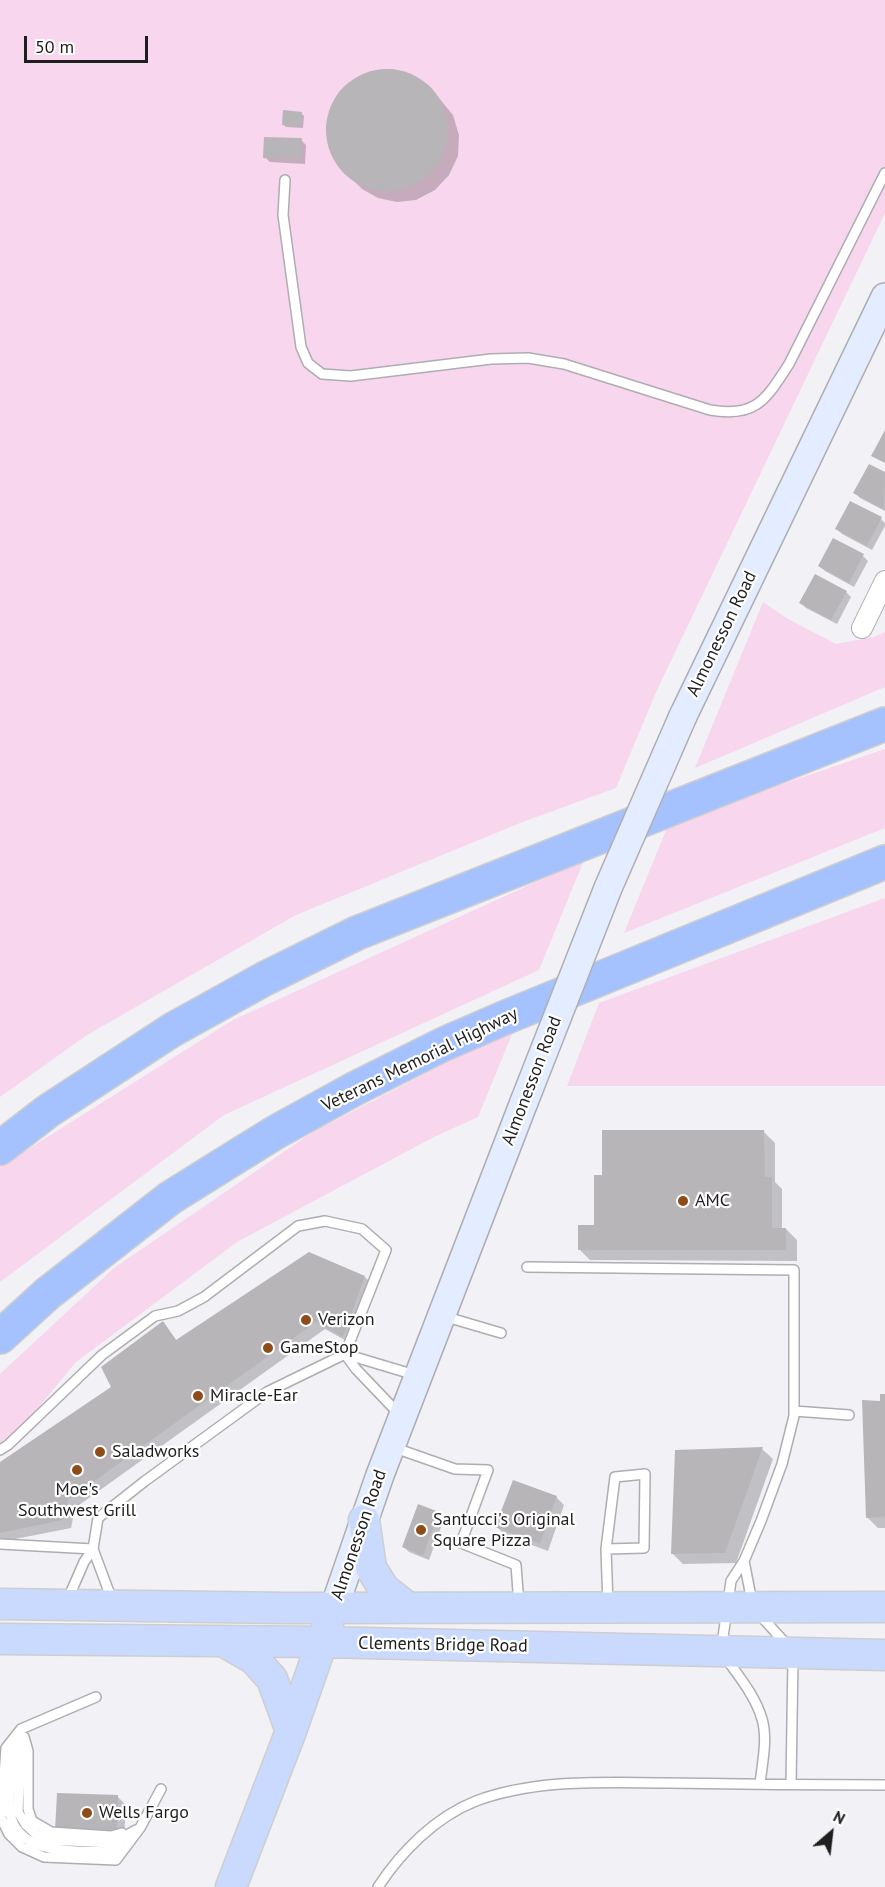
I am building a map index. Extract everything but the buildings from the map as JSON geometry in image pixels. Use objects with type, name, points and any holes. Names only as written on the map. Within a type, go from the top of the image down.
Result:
[{"type":"highway","points":[[0,1148],[48,1111],[172,1030],[264,979],[357,933],[885,724]]},
{"type":"highway","name":"Veterans Memorial Highway","points":[[0,1337],[47,1294],[170,1198],[276,1132],[356,1088],[444,1044],[504,1018],[885,862]]},
{"type":"main road","name":"Almonesson Road","points":[[231,1887],[291,1731],[417,1376],[608,888],[683,716],[885,297]]},
{"type":"main road","points":[[364,1520],[370,1568],[384,1589],[406,1607]]},
{"type":"main road","name":"Clements Bridge Road","points":[[0,1604],[334,1608],[885,1606]]},
{"type":"main road","name":"Clements Bridge Road","points":[[0,1639],[322,1642],[885,1654]]},
{"type":"main road","points":[[223,1641],[254,1659],[272,1679],[291,1731]]},
{"type":"street","points":[[862,628],[885,581]]},
{"type":"lane","points":[[285,180],[283,215],[302,347],[309,363],[322,374],[351,376],[491,359],[528,358],[564,364],[710,410],[731,414],[756,405],[770,394],[789,364],[885,173]]},
{"type":"lane","points":[[0,1450],[8,1445],[102,1354],[155,1316],[178,1311],[204,1297],[298,1226],[325,1221],[362,1229],[386,1250],[345,1354],[267,1392],[98,1518],[93,1549],[84,1562],[65,1605]]},
{"type":"lane","points":[[527,1267],[794,1270],[794,1416],[782,1464],[744,1560],[731,1581],[740,1607],[793,1653],[791,1784]]},
{"type":"lane","points":[[441,1315],[501,1333]]},
{"type":"lane","points":[[345,1354],[417,1376]]},
{"type":"lane","points":[[345,1354],[356,1369],[402,1417]]},
{"type":"lane","points":[[794,1411],[849,1415]]},
{"type":"lane","points":[[391,1446],[455,1469],[488,1470],[461,1544],[516,1565],[519,1607]]},
{"type":"lane","points":[[606,1549],[644,1548],[645,1473],[615,1477],[606,1549],[609,1607]]},
{"type":"lane","points":[[0,1544],[93,1549]]},
{"type":"lane","points":[[93,1549],[114,1606]]},
{"type":"lane","points":[[744,1560],[740,1607],[721,1651],[752,1697],[762,1719],[764,1739],[760,1784]]},
{"type":"lane","points":[[96,1697],[21,1729],[14,1744],[10,1812],[14,1825],[27,1840],[42,1848],[115,1852],[140,1828],[161,1789]]},
{"type":"lane","points":[[21,1729],[28,1751],[28,1809],[32,1821],[51,1832],[111,1836],[140,1828]]},
{"type":"lane","points":[[378,1887],[400,1856],[436,1825],[474,1802],[499,1794],[555,1784],[885,1785]]},
{"type":"shaded area","points":[[0,0],[885,0],[885,213],[657,690],[616,788],[525,821],[296,915],[87,1035],[0,1097]]},
{"type":"shaded area","points":[[763,602],[788,619],[836,644],[874,637],[885,632],[885,687],[695,768]]},
{"type":"shaded area","points":[[885,749],[885,828],[624,933],[669,823]]},
{"type":"shaded area","points":[[584,860],[539,970],[224,1115],[0,1282],[0,1167],[233,1020]]},
{"type":"shaded area","points":[[885,898],[885,1086],[567,1086],[599,1003]]},
{"type":"shaded area","points":[[515,1027],[478,1117],[434,1137],[237,1242],[76,1362],[0,1454],[0,1374],[114,1268],[313,1132]]},
{"type":"place","name":"AMC","points":[[683,1201]]},
{"type":"place","name":"Verizon","points":[[306,1320]]},
{"type":"place","name":"GameStop","points":[[268,1348]]},
{"type":"place","name":"Miracle-Ear","points":[[198,1396]]},
{"type":"place","name":"Saladworks","points":[[100,1452]]},
{"type":"place","name":"Moe's Southwest Grill","points":[[77,1470]]},
{"type":"place","name":"Santucci's Original Square Pizza","points":[[421,1530]]},
{"type":"place","name":"Wells Fargo","points":[[87,1813]]}]
